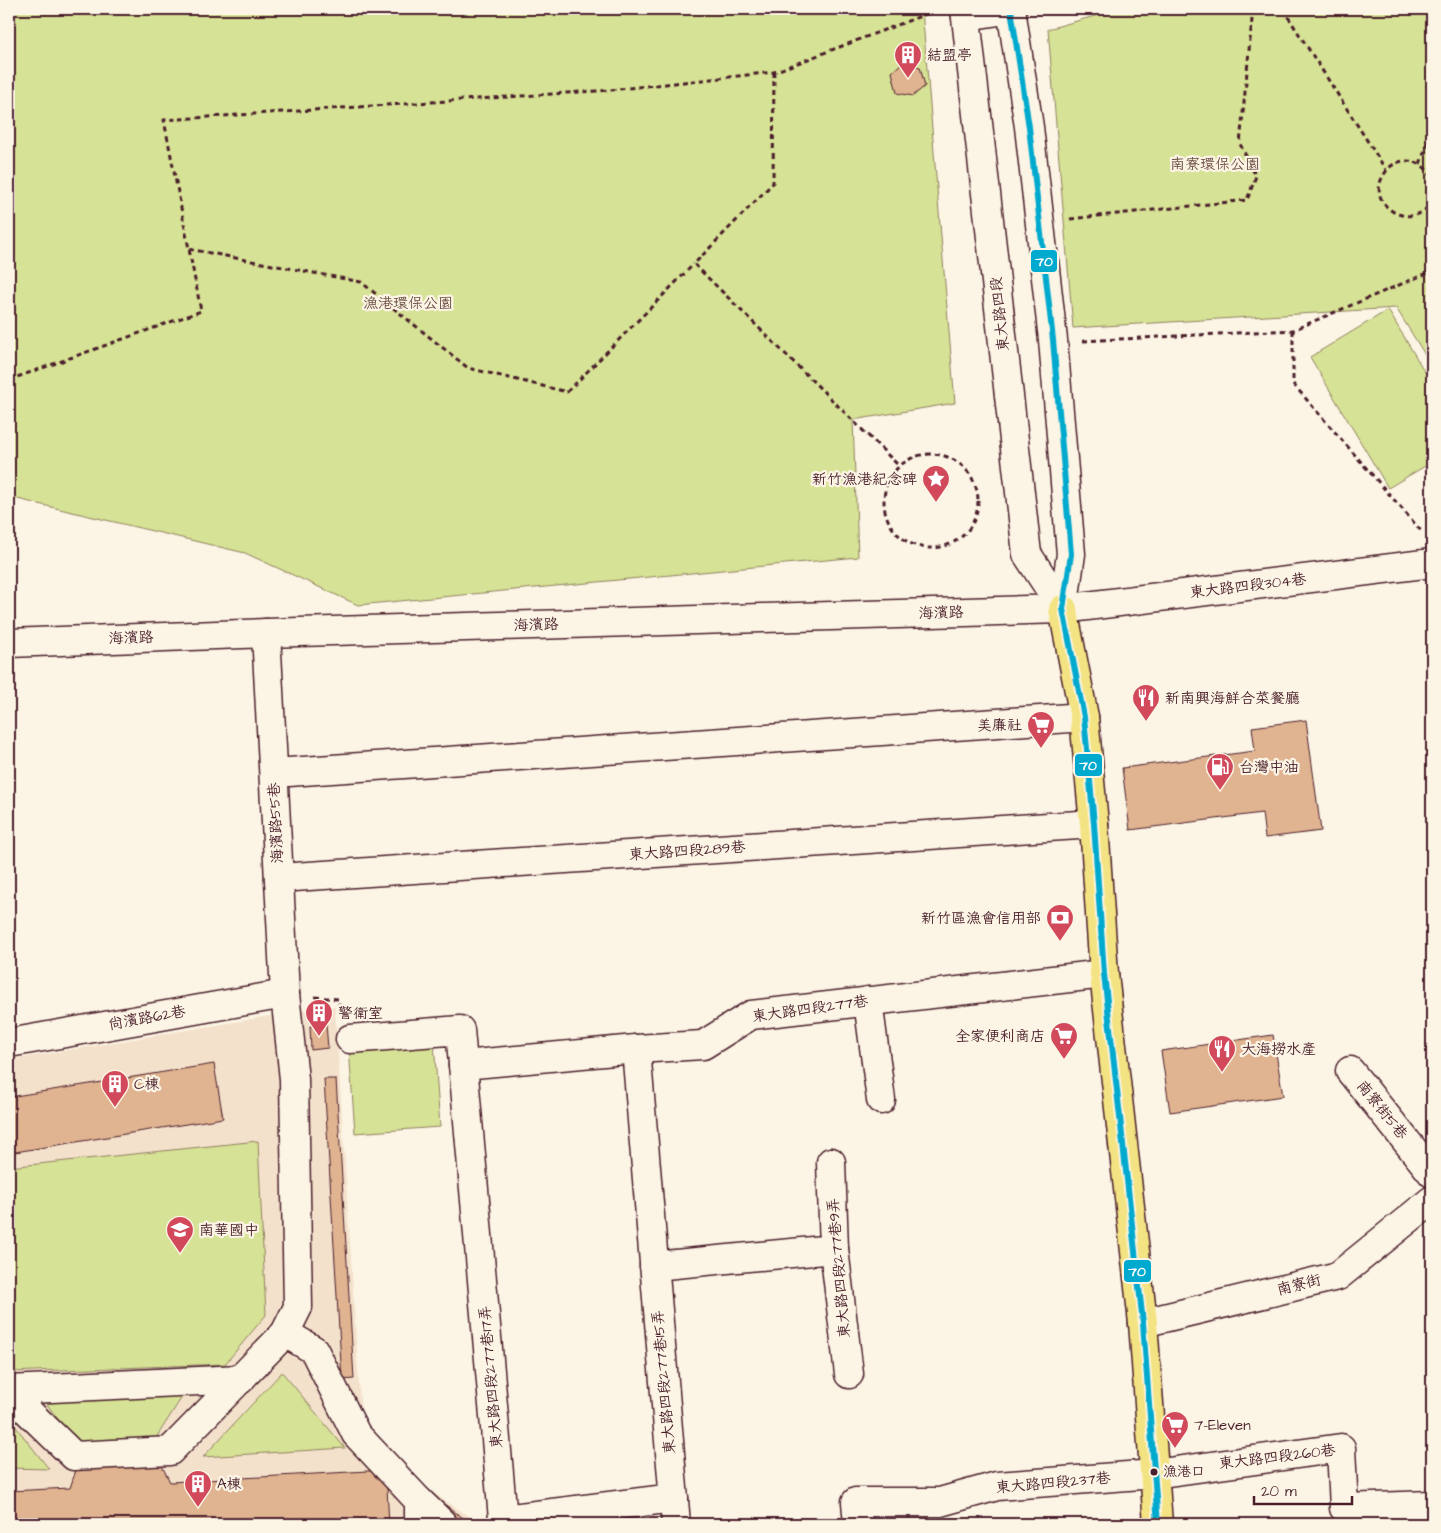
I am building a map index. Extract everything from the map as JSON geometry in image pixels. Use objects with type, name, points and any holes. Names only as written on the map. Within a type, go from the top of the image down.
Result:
[{"type":"main road","name":"東大路四段","points":[[1063,609],[1084,717],[1094,824],[1104,974],[1143,1324],[1158,1524]]},
{"type":"street","points":[[965,12],[1011,9]]},
{"type":"street","name":"東大路四段","points":[[1011,9],[1029,127],[1053,340],[1070,554],[1063,609]]},
{"type":"street","name":"東大路四段","points":[[965,12],[1027,554],[1063,609]]},
{"type":"street","name":"東大路四段304巷","points":[[1063,609],[1432,563]]},
{"type":"street","name":"海濱路","points":[[9,643],[266,633],[1063,609]]},
{"type":"street","name":"海濱路55巷","points":[[9,1391],[74,1456],[170,1451],[285,1333],[298,1307],[294,1079],[286,1003],[266,633]]},
{"type":"street","points":[[274,773],[1084,717]]},
{"type":"street","name":"東大路四段289巷","points":[[279,878],[1094,824]]},
{"type":"street","name":"東大路四段277巷","points":[[463,1065],[636,1049],[703,1045],[751,1014],[1104,974]]},
{"type":"street","points":[[868,1001],[881,1100]]},
{"type":"street","name":"尚濱路62巷","points":[[9,1043],[286,1003]]},
{"type":"street","points":[[350,1039],[460,1030],[463,1065]]},
{"type":"street","name":"東大路四段277巷15弄","points":[[636,1049],[675,1511]]},
{"type":"street","name":"東大路四段277巷17弄","points":[[463,1065],[503,1518],[675,1511]]},
{"type":"street","name":"南寮街5巷","points":[[1350,1070],[1432,1173]]},
{"type":"street","name":"東大路四段277巷9弄","points":[[831,1162],[834,1249],[849,1374]]},
{"type":"street","name":"南寮街","points":[[1143,1324],[1338,1276],[1432,1200]]},
{"type":"street","points":[[654,1266],[834,1249]]},
{"type":"street","points":[[285,1333],[314,1350],[356,1434],[419,1513],[443,1524]]},
{"type":"street","points":[[9,1391],[241,1379]]},
{"type":"street","name":"東大路四段260巷","points":[[1154,1474],[1342,1448],[1344,1508],[1432,1505]]},
{"type":"street","name":"東大路四段237巷","points":[[857,1513],[940,1502],[997,1486],[1154,1474]]},
{"type":"path","points":[[1064,220],[1247,200],[1256,176],[1240,144],[1253,9]]},
{"type":"path","points":[[1283,9],[1386,170]]},
{"type":"path","points":[[9,380],[201,311],[164,120],[611,90],[774,72],[934,11]]},
{"type":"path","points":[[189,249],[361,282],[468,368],[567,392],[773,183],[774,72]]},
{"type":"path","points":[[1420,164],[1432,131]]},
{"type":"path","points":[[1432,177],[1420,164],[1402,161],[1393,164],[1386,170],[1381,178],[1379,187],[1384,205],[1400,215],[1408,216],[1425,210],[1432,199]]},
{"type":"path","points":[[694,264],[899,466]]},
{"type":"path","points":[[1053,340],[1075,341],[1293,330],[1432,271]]},
{"type":"path","points":[[1293,330],[1293,384],[1426,536]]},
{"type":"path","points":[[927,453],[942,455],[956,461],[968,472],[976,486],[978,501],[976,516],[968,530],[957,540],[942,547],[927,548],[912,544],[899,535],[889,523],[884,508],[884,493],[889,478],[899,466],[912,457],[927,453]]},
{"type":"path","points":[[286,1003],[338,999],[350,1039]]},
{"type":"shaded area","name":"南華國中","points":[[335,1006],[363,1447],[481,1524],[9,1524],[9,1060]]},
{"type":"green space","name":"漁港環保公園","points":[[9,9],[922,9],[955,403],[853,420],[858,557],[358,605],[245,553],[9,497]]},
{"type":"green space","name":"南寮環保公園","points":[[1120,9],[1432,9],[1432,366],[1396,308],[1073,328],[1048,29]]},
{"type":"green space","points":[[1388,310],[1432,384],[1432,462],[1388,488],[1310,357]]},
{"type":"green space","points":[[434,1042],[440,1127],[355,1133],[349,1048]]},
{"type":"green space","points":[[258,1141],[266,1315],[225,1364],[9,1372],[9,1167]]},
{"type":"green space","points":[[282,1372],[345,1448],[203,1457]]},
{"type":"green space","points":[[184,1394],[156,1438],[76,1444],[46,1403]]},
{"type":"green space","points":[[9,1418],[49,1469],[9,1468]]},
{"type":"building","name":"結盟亭","points":[[903,62],[920,67],[925,86],[913,96],[897,93],[892,72]]},
{"type":"building","name":"台灣中油","points":[[1306,720],[1321,831],[1265,838],[1262,813],[1130,830],[1122,768],[1255,751],[1252,727]]},
{"type":"building","name":"警衛室","points":[[326,1024],[328,1048],[311,1050],[310,1026]]},
{"type":"building","name":"大海撈水產","points":[[1273,1035],[1283,1096],[1170,1112],[1161,1051]]},
{"type":"building","name":"C棟","points":[[214,1064],[223,1118],[9,1153],[9,1097]]},
{"type":"building","points":[[324,1079],[336,1079],[354,1379],[342,1380]]},
{"type":"building","name":"A棟","points":[[160,1462],[170,1482],[386,1470],[389,1524],[9,1524],[9,1491],[70,1488],[77,1467]]},
{"type":"building","points":[[440,1501],[466,1520],[463,1524],[453,1524],[434,1511]]},
{"type":"transit line","name":"70","points":[[1011,9],[1029,127],[1053,340],[1071,554],[1063,609],[1084,717],[1094,824],[1104,974],[1143,1323],[1158,1524]]},
{"type":"place","name":"結盟亭","points":[[908,79]]},
{"type":"place","name":"新竹漁港紀念碑","points":[[936,503]]},
{"type":"place","name":"新南興海鮮合菜餐廳","points":[[1146,722]]},
{"type":"place","name":"美廉社","points":[[1041,749]]},
{"type":"place","name":"台灣中油","points":[[1220,791]]},
{"type":"place","name":"新竹區漁會信用部","points":[[1060,942]]},
{"type":"place","name":"警衛室","points":[[319,1037]]},
{"type":"place","name":"全家便利商店","points":[[1064,1060]]},
{"type":"place","name":"大海撈水產","points":[[1222,1073]]},
{"type":"place","name":"C棟","points":[[115,1108]]},
{"type":"place","name":"南華國中","points":[[180,1254]]},
{"type":"place","name":"7-Eleven","points":[[1175,1449]]},
{"type":"place","name":"漁港口","points":[[1154,1472]]},
{"type":"place","name":"A棟","points":[[198,1508]]}]
